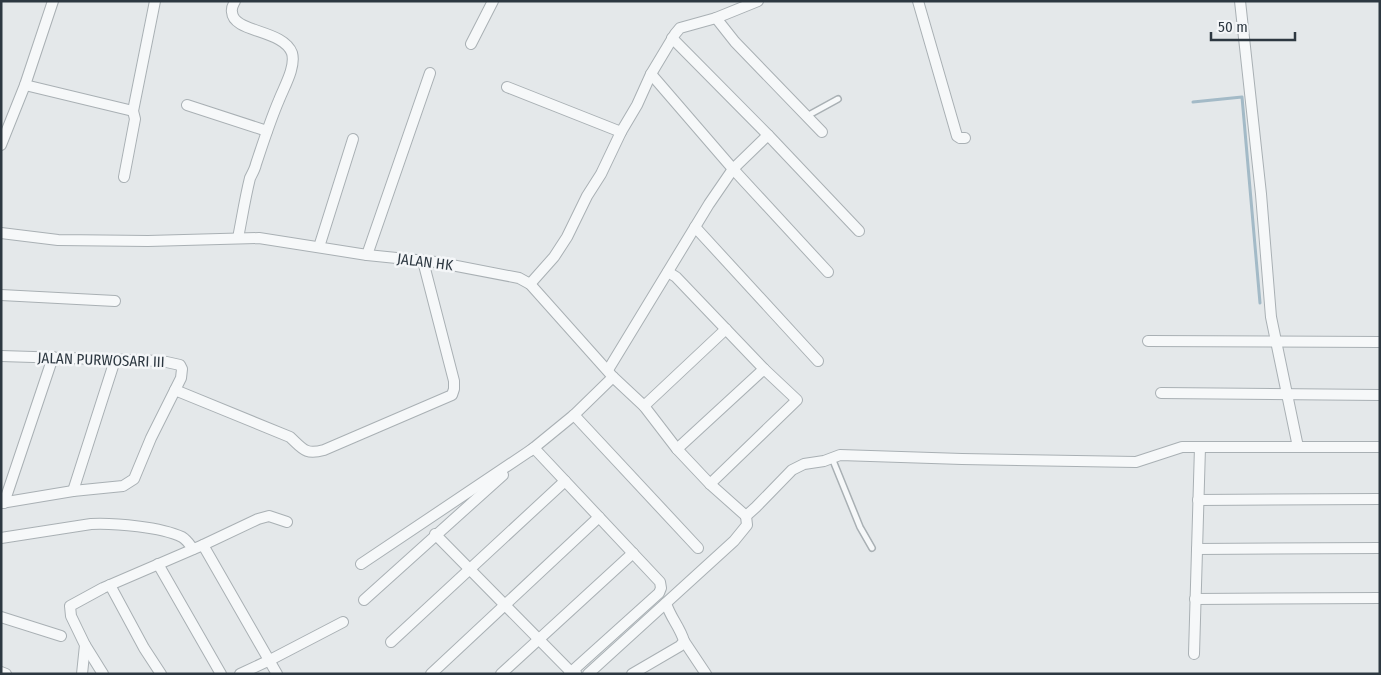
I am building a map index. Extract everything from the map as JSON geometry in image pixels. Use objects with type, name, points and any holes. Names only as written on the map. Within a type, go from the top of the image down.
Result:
[{"type":"street","points":[[1,145],[25,85],[53,1]]},
{"type":"street","points":[[124,177],[135,119],[133,111],[155,1]]},
{"type":"street","points":[[235,1],[231,10],[233,17],[254,30],[275,36],[283,41],[292,54],[292,64],[266,131],[251,177],[238,238]]},
{"type":"street","points":[[471,44],[493,1]]},
{"type":"street","points":[[530,284],[554,257],[567,237],[587,196],[611,155],[620,132],[637,105],[651,74],[680,28],[716,18],[758,1]]},
{"type":"street","points":[[918,1],[957,136],[965,138]]},
{"type":"street","points":[[1240,1],[1261,194],[1271,317],[1298,447]]},
{"type":"street","points":[[716,18],[735,42],[822,132]]},
{"type":"street","points":[[672,38],[859,231]]},
{"type":"street","points":[[367,255],[430,73]]},
{"type":"street","points":[[651,74],[733,169],[828,272]]},
{"type":"street","points":[[25,85],[133,111]]},
{"type":"street","points":[[506,87],[620,132]]},
{"type":"street","points":[[187,105],[266,131]]},
{"type":"street","points":[[364,600],[435,534],[574,415],[611,373],[668,272],[733,169],[768,135]]},
{"type":"street","points":[[319,248],[353,139]]},
{"type":"street","points":[[695,227],[818,361]]},
{"type":"street","name":"JALAN HK","points":[[1,233],[58,240],[148,241],[260,238],[367,255],[477,269],[519,278],[530,284],[611,373],[644,406],[677,449],[710,484],[746,516]]},
{"type":"street","points":[[175,390],[290,437],[311,453],[324,450],[452,395],[454,381],[422,261]]},
{"type":"street","points":[[668,272],[676,277],[764,369],[797,400],[710,484]]},
{"type":"street","points":[[1,295],[115,301]]},
{"type":"street","points":[[644,406],[726,329]]},
{"type":"street","points":[[1148,341],[1380,342]]},
{"type":"street","name":"JALAN PURWOSARI III","points":[[1,356],[162,361],[180,365],[182,369],[181,378],[151,438],[134,479],[123,486],[73,491],[2,503]]},
{"type":"street","points":[[2,503],[53,357]]},
{"type":"street","points":[[73,491],[115,360]]},
{"type":"street","points":[[677,449],[764,369]]},
{"type":"street","points":[[1160,393],[1380,395]]},
{"type":"street","points":[[574,415],[698,548]]},
{"type":"street","points":[[588,674],[734,541],[748,525],[746,516],[792,470],[804,464],[824,461],[840,455],[1136,462],[1182,447],[1380,447]]},
{"type":"street","points":[[1194,654],[1200,447]]},
{"type":"street","points":[[435,534],[572,673],[659,593],[661,588],[660,582],[534,448]]},
{"type":"street","points":[[361,564],[534,448]]},
{"type":"street","points":[[391,642],[566,481]]},
{"type":"street","points":[[1198,500],[1380,499]]},
{"type":"street","points":[[102,674],[71,616],[70,606],[110,585],[258,519],[269,516],[287,522]]},
{"type":"street","points":[[431,674],[599,517]]},
{"type":"street","points":[[1,538],[106,523],[151,529],[183,538],[198,547],[277,674]]},
{"type":"street","points":[[1197,548],[1380,548]]},
{"type":"street","points":[[501,674],[633,553]]},
{"type":"street","points":[[158,564],[221,674]]},
{"type":"street","points":[[110,585],[160,674]]},
{"type":"street","points":[[1195,599],[1380,598]]},
{"type":"street","points":[[666,603],[669,612],[681,631],[684,641],[706,674]]},
{"type":"street","points":[[1,617],[60,636]]},
{"type":"street","points":[[240,674],[343,622]]},
{"type":"street","points":[[632,674],[680,646],[684,641]]},
{"type":"street","points":[[82,674],[85,645]]},
{"type":"street","points":[[1,672],[6,674]]},
{"type":"lane","points":[[807,116],[838,99]]},
{"type":"lane","points":[[832,457],[860,527],[872,548]]},
{"type":"waterway","points":[[1193,102],[1242,97],[1260,303]]}]
